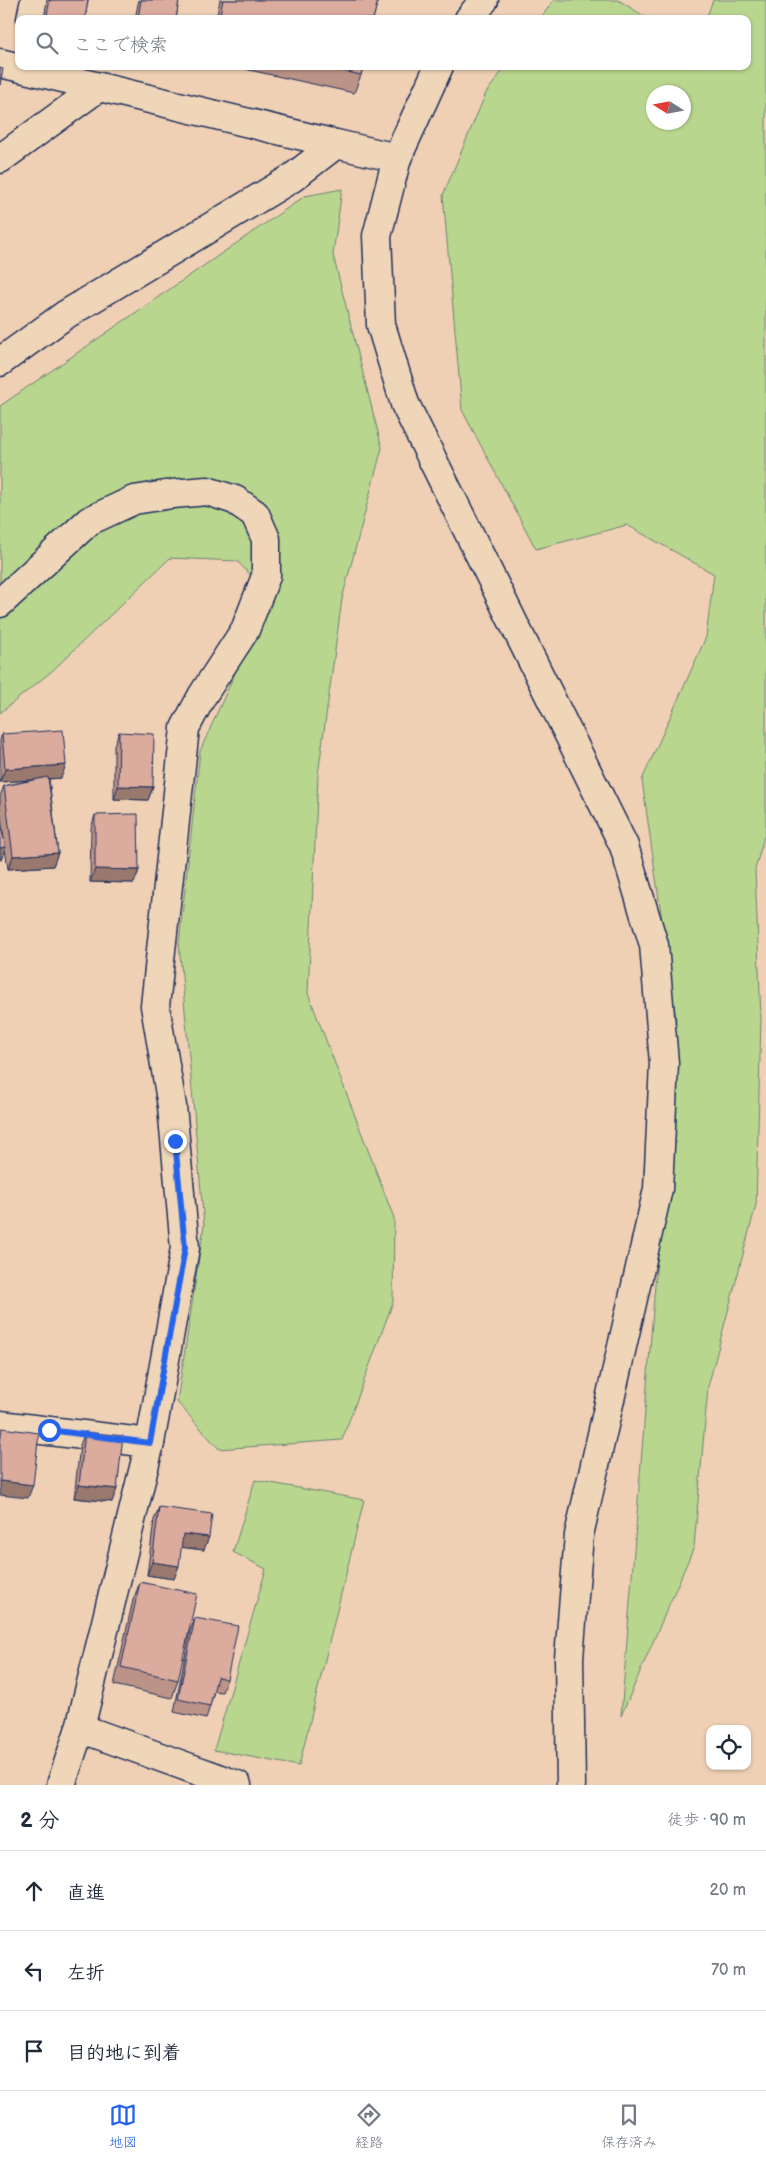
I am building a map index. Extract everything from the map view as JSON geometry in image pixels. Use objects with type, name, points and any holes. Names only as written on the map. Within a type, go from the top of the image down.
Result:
[{"type":"street","points":[[32,15],[35,0]]},
{"type":"street","points":[[472,15],[484,0]]},
{"type":"street","points":[[30,70],[397,158]]},
{"type":"street","points":[[437,70],[397,158],[377,236],[381,325],[405,404],[624,846],[654,945],[664,1063],[658,1189],[579,1535],[569,1658],[571,1785]]},
{"type":"street","points":[[0,159],[98,87]]},
{"type":"street","points":[[0,362],[65,315],[292,178],[336,144]]},
{"type":"street","points":[[0,603],[89,522],[134,500],[207,491],[235,500],[255,514],[266,539],[266,576],[245,630],[202,696],[185,728],[156,1006],[172,1106],[185,1248],[150,1443],[80,1728],[61,1785]]},
{"type":"street","points":[[0,1425],[150,1443]]},
{"type":"street","points":[[80,1728],[237,1785]]},
{"type":"green space","points":[[554,0],[618,0],[642,15],[543,15]]},
{"type":"green space","points":[[713,0],[766,0],[766,829],[755,870],[761,1018],[756,1205],[708,1387],[694,1547],[621,1716],[676,1019],[642,780],[706,637],[714,574],[627,525],[536,549],[462,410],[443,195],[486,93],[503,70],[751,70],[751,15],[707,15]]},
{"type":"green space","points":[[342,189],[333,255],[382,448],[342,599],[318,775],[308,993],[394,1218],[393,1302],[342,1440],[219,1449],[177,1402],[204,1225],[179,943],[200,751],[270,595],[237,561],[170,558],[52,671],[0,713],[0,406],[305,196]]},
{"type":"green space","points":[[255,1480],[364,1500],[299,1766],[214,1750],[266,1569],[233,1552]]},
{"type":"building","points":[[50,0],[88,0],[86,15],[47,15]]},
{"type":"building","points":[[141,0],[179,0],[177,15],[139,15]]},
{"type":"building","points":[[223,0],[378,0],[374,15],[220,15]]},
{"type":"building","points":[[0,68],[3,69],[0,85]]},
{"type":"building","points":[[339,70],[362,70],[361,75]]},
{"type":"building","points":[[63,730],[66,765],[5,769],[2,734]]},
{"type":"building","points":[[119,732],[154,734],[153,787],[118,786]]},
{"type":"building","points":[[48,777],[58,853],[13,856],[4,786]]},
{"type":"building","points":[[138,814],[139,870],[95,869],[95,815]]},
{"type":"building","points":[[0,824],[6,847],[0,848]]},
{"type":"building","points":[[2,1428],[39,1433],[33,1485],[0,1481]]},
{"type":"building","points":[[85,1432],[123,1436],[117,1489],[79,1485]]},
{"type":"building","points":[[159,1507],[212,1514],[209,1537],[183,1534],[179,1566],[152,1562]]},
{"type":"building","points":[[140,1582],[197,1594],[178,1680],[121,1667]]},
{"type":"building","points":[[195,1618],[238,1626],[227,1679],[217,1677],[210,1706],[178,1699]]},
{"type":"route","points":[[49,1430],[150,1443],[185,1248],[175,1141]]}]
